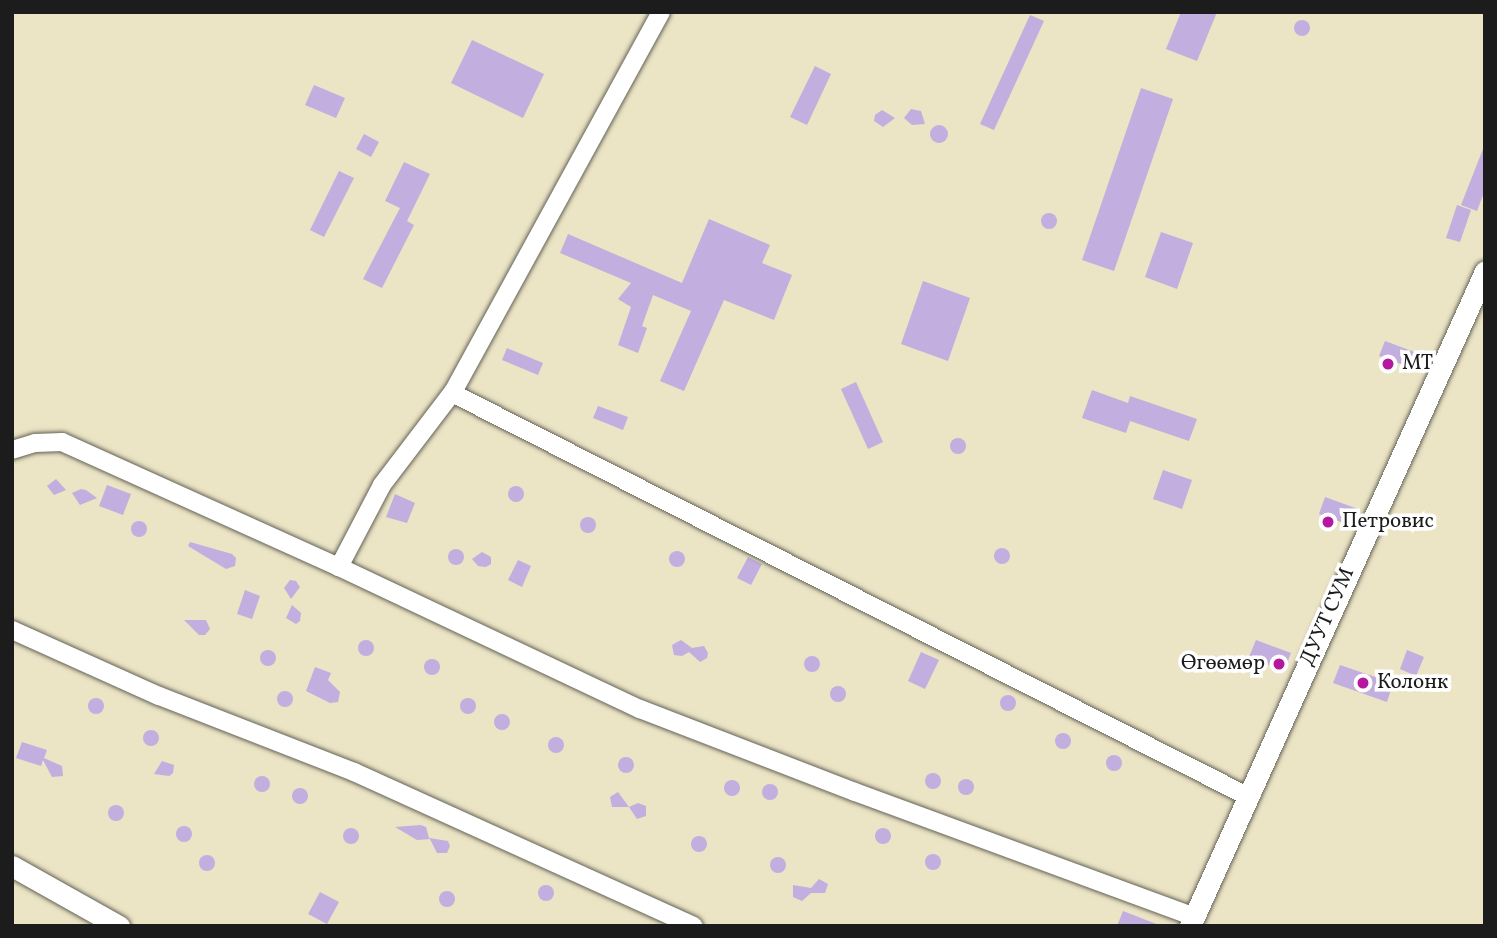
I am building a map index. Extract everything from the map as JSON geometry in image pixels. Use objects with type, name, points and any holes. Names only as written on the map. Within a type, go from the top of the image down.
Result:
[{"type":"main road","name":"ДУУТ СУМ","points":[[1192,921],[1485,271]]},
{"type":"main road","points":[[12,866],[119,926]]},
{"type":"street","points":[[339,567],[382,485],[452,393],[661,12]]},
{"type":"street","points":[[452,393],[1247,796]]},
{"type":"street","points":[[12,450],[35,443],[62,442],[339,567],[640,709],[1192,921]]},
{"type":"street","points":[[12,631],[159,696],[354,772],[694,926]]},
{"type":"building","points":[[1181,12],[1217,12],[1197,61],[1166,49]]},
{"type":"building","points":[[1030,15],[1044,21],[994,130],[980,124]]},
{"type":"building","points":[[1299,20],[1305,20],[1310,28],[1308,34],[1299,36],[1294,31],[1294,25]]},
{"type":"building","points":[[472,40],[544,74],[523,118],[451,83]]},
{"type":"building","points":[[815,66],[831,74],[807,125],[790,117]]},
{"type":"building","points":[[314,85],[345,98],[336,118],[305,105]]},
{"type":"building","points":[[1141,88],[1173,99],[1114,271],[1082,260]]},
{"type":"building","points":[[911,109],[921,111],[925,124],[912,125],[904,118]]},
{"type":"building","points":[[882,110],[895,118],[883,127],[874,121],[875,115]]},
{"type":"building","points":[[939,125],[945,128],[948,134],[945,140],[939,143],[933,140],[930,134],[933,128]]},
{"type":"building","points":[[364,134],[379,142],[371,157],[356,149]]},
{"type":"building","points":[[1483,149],[1485,190],[1477,211],[1461,205]]},
{"type":"building","points":[[404,162],[430,174],[407,221],[414,225],[382,288],[363,279],[400,208],[385,201]]},
{"type":"building","points":[[339,171],[354,178],[324,237],[310,230]]},
{"type":"building","points":[[1457,205],[1471,210],[1460,242],[1446,238]]},
{"type":"building","points":[[1046,213],[1052,213],[1057,221],[1055,227],[1046,229],[1041,224],[1041,218]]},
{"type":"building","points":[[709,219],[770,245],[762,263],[792,275],[774,320],[724,300],[684,391],[660,381],[691,311],[653,295],[642,326],[647,328],[638,353],[618,345],[631,307],[618,299],[631,283],[560,253],[568,234],[682,283]]},
{"type":"building","points":[[1161,232],[1193,243],[1177,289],[1145,277]]},
{"type":"building","points":[[923,281],[970,298],[948,361],[901,344]]},
{"type":"building","points":[[1385,341],[1417,353],[1412,368],[1379,356]]},
{"type":"building","points":[[507,348],[543,363],[538,375],[502,360]]},
{"type":"building","points":[[856,382],[883,442],[868,449],[841,389]]},
{"type":"building","points":[[1092,390],[1128,403],[1130,396],[1197,419],[1189,441],[1130,421],[1126,433],[1082,418]]},
{"type":"building","points":[[598,406],[628,417],[623,430],[593,418]]},
{"type":"building","points":[[958,438],[964,440],[964,452],[958,454],[952,452],[950,446],[952,440]]},
{"type":"building","points":[[1163,470],[1192,480],[1182,509],[1153,499]]},
{"type":"building","points":[[56,479],[66,490],[54,495],[47,486]]},
{"type":"building","points":[[107,485],[131,494],[123,515],[99,506]]},
{"type":"building","points":[[516,486],[522,488],[522,500],[516,502],[510,500],[508,494],[510,488]]},
{"type":"building","points":[[81,489],[97,498],[80,505],[72,493]]},
{"type":"building","points":[[395,494],[415,503],[407,523],[386,517]]},
{"type":"building","points":[[1325,497],[1358,509],[1352,526],[1319,514]]},
{"type":"building","points":[[588,517],[594,519],[594,531],[588,533],[582,531],[580,525],[582,519]]},
{"type":"building","points":[[136,521],[142,521],[147,529],[145,535],[136,537],[131,532],[131,526]]},
{"type":"building","points":[[190,542],[232,554],[236,558],[235,566],[226,569],[188,546]]},
{"type":"building","points":[[1002,548],[1008,550],[1008,562],[1002,564],[996,562],[994,556],[996,550]]},
{"type":"building","points":[[453,549],[459,549],[464,557],[462,563],[453,565],[448,560],[448,554]]},
{"type":"building","points":[[677,551],[683,553],[683,565],[677,567],[671,565],[669,559],[671,553]]},
{"type":"building","points":[[482,552],[491,557],[491,564],[486,567],[478,566],[472,559]]},
{"type":"building","points":[[748,557],[762,564],[751,585],[737,578]]},
{"type":"building","points":[[518,560],[531,566],[522,587],[508,580]]},
{"type":"building","points":[[290,580],[296,581],[300,587],[291,599],[284,588]]},
{"type":"building","points":[[245,590],[260,596],[252,619],[237,614]]},
{"type":"building","points":[[292,605],[301,613],[300,621],[296,624],[286,618]]},
{"type":"building","points":[[184,620],[206,620],[210,629],[205,635],[199,635]]},
{"type":"building","points":[[366,640],[372,642],[372,654],[366,656],[360,654],[358,648],[360,642]]},
{"type":"building","points":[[681,640],[692,648],[704,646],[708,653],[707,658],[700,662],[689,652],[682,656],[674,655],[672,645]]},
{"type":"building","points":[[1256,640],[1291,653],[1284,671],[1249,657]]},
{"type":"building","points":[[268,650],[274,652],[274,664],[268,666],[262,664],[260,658],[262,652]]},
{"type":"building","points":[[1407,650],[1424,657],[1416,676],[1400,669]]},
{"type":"building","points":[[921,652],[939,660],[925,689],[908,681]]},
{"type":"building","points":[[812,656],[818,658],[818,670],[812,672],[806,670],[804,664],[806,658]]},
{"type":"building","points":[[432,659],[438,661],[438,673],[432,675],[426,673],[424,667],[426,661]]},
{"type":"building","name":"Колонк","points":[[1340,665],[1393,683],[1387,702],[1333,683]]},
{"type":"building","points":[[315,667],[331,673],[328,680],[340,692],[338,702],[330,703],[306,691]]},
{"type":"building","points":[[838,686],[844,688],[844,700],[838,702],[832,700],[830,694],[832,688]]},
{"type":"building","points":[[285,691],[291,693],[291,705],[285,707],[279,705],[277,699],[279,693]]},
{"type":"building","points":[[1008,695],[1014,697],[1014,709],[1008,711],[1002,709],[1000,703],[1002,697]]},
{"type":"building","points":[[96,698],[102,700],[102,712],[96,714],[90,712],[88,706],[90,700]]},
{"type":"building","points":[[468,698],[474,700],[474,712],[468,714],[462,712],[460,706],[462,700]]},
{"type":"building","points":[[502,714],[508,716],[508,728],[502,730],[496,728],[494,722],[496,716]]},
{"type":"building","points":[[151,730],[157,732],[157,744],[151,746],[145,744],[143,738],[145,732]]},
{"type":"building","points":[[1063,733],[1069,735],[1069,747],[1063,749],[1057,747],[1055,741],[1057,735]]},
{"type":"building","points":[[556,737],[562,739],[562,751],[556,753],[550,751],[548,745],[550,739]]},
{"type":"building","points":[[22,742],[47,750],[44,758],[62,766],[63,776],[52,777],[43,760],[41,766],[16,758]]},
{"type":"building","points":[[1114,755],[1120,757],[1120,769],[1114,771],[1108,769],[1106,763],[1108,757]]},
{"type":"building","points":[[626,757],[632,759],[632,771],[626,773],[620,771],[618,765],[620,759]]},
{"type":"building","points":[[162,761],[174,765],[173,773],[169,776],[154,774]]},
{"type":"building","points":[[933,773],[939,775],[939,787],[933,789],[927,787],[925,781],[927,775]]},
{"type":"building","points":[[262,776],[268,778],[268,790],[262,792],[256,790],[254,784],[256,778]]},
{"type":"building","points":[[966,779],[972,781],[972,793],[966,795],[960,793],[958,787],[960,781]]},
{"type":"building","points":[[732,780],[738,782],[738,794],[732,796],[726,794],[724,788],[726,782]]},
{"type":"building","points":[[770,784],[776,786],[776,798],[770,800],[764,798],[762,792],[764,786]]},
{"type":"building","points":[[300,788],[306,790],[306,802],[300,804],[294,802],[292,796],[294,790]]},
{"type":"building","points":[[618,792],[629,807],[612,807],[610,797]]},
{"type":"building","points":[[638,803],[646,806],[646,816],[637,819],[629,807]]},
{"type":"building","points":[[116,805],[122,807],[122,819],[116,821],[110,819],[108,813],[110,807]]},
{"type":"building","points":[[184,826],[190,828],[190,840],[184,842],[178,840],[176,834],[178,828]]},
{"type":"building","points":[[395,827],[426,827],[429,838],[448,841],[450,846],[447,853],[437,853],[430,839],[417,840]]},
{"type":"building","points":[[351,828],[357,830],[357,842],[351,844],[345,842],[343,836],[345,830]]},
{"type":"building","points":[[883,828],[889,830],[889,842],[883,844],[877,842],[875,836],[877,830]]},
{"type":"building","points":[[699,836],[705,838],[705,850],[699,852],[693,850],[691,844],[693,838]]},
{"type":"building","points":[[933,854],[939,856],[939,868],[933,870],[927,868],[925,862],[927,856]]},
{"type":"building","points":[[207,855],[213,857],[213,869],[207,871],[201,869],[199,863],[201,857]]},
{"type":"building","points":[[778,857],[784,859],[784,871],[778,873],[772,871],[770,865],[772,859]]},
{"type":"building","points":[[819,879],[828,884],[825,893],[811,893],[802,901],[793,897],[793,885],[811,888]]},
{"type":"building","points":[[546,885],[552,887],[552,899],[546,901],[540,899],[538,893],[540,887]]},
{"type":"building","points":[[447,891],[453,893],[453,905],[447,907],[441,905],[439,899],[441,893]]},
{"type":"building","points":[[320,892],[339,902],[327,924],[308,914]]},
{"type":"building","points":[[1123,911],[1159,925],[1159,926],[1117,926]]},
{"type":"place","name":"MT","points":[[1388,364]]},
{"type":"place","name":"Петровиc","points":[[1328,522]]},
{"type":"place","name":"Өгөөмөр","points":[[1279,664]]},
{"type":"place","name":"Колонк","points":[[1363,683]]}]
